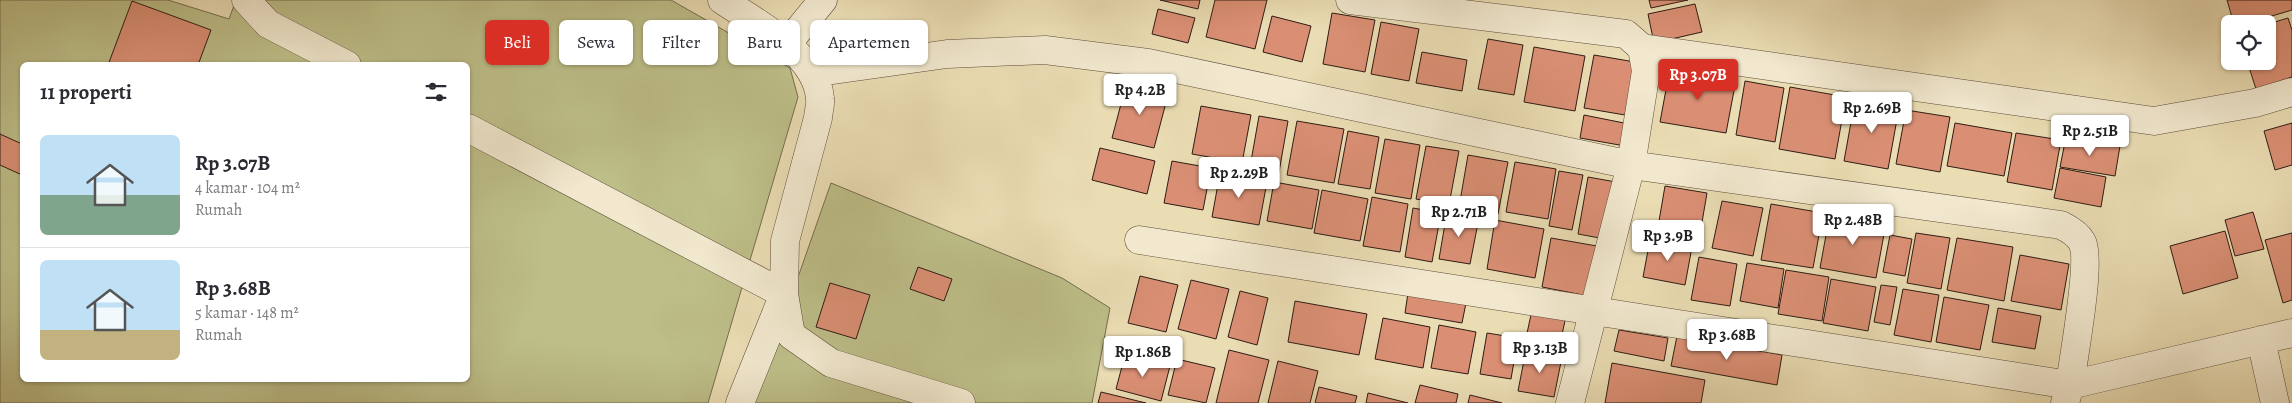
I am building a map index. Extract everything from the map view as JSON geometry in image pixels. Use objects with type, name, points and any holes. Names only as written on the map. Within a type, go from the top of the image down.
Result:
[{"type":"street","points":[[246,0],[268,24],[341,62]]},
{"type":"street","points":[[722,0],[752,20]]},
{"type":"street","points":[[800,28],[823,0]]},
{"type":"street","points":[[1350,0],[1626,34],[1642,48],[2154,121],[2255,103],[2292,92]]},
{"type":"street","points":[[1570,403],[1631,166],[1646,71],[1642,48]]},
{"type":"street","points":[[812,73],[947,54],[1045,50],[1148,63],[1631,166],[2061,225],[2074,232],[2082,243],[2086,263],[2068,394]]},
{"type":"street","points":[[800,59],[812,73],[820,98],[818,118],[786,241],[784,294],[791,335],[831,363],[961,403]]},
{"type":"street","points":[[470,129],[784,294]]},
{"type":"street","points":[[1139,240],[1594,310],[2068,394],[2292,333]]},
{"type":"street","points":[[740,403],[784,294]]},
{"type":"street","points":[[2261,340],[2275,403]]},
{"type":"green space","points":[[0,0],[168,0],[229,19],[236,0],[671,0],[706,20],[643,20],[643,65],[718,65],[718,27],[728,33],[728,65],[785,65],[790,68],[798,97],[708,403],[0,403]]},
{"type":"green space","points":[[831,183],[1062,278],[1110,308],[1092,403],[754,403]]},
{"type":"building","points":[[1160,0],[1200,0],[1198,9]]},
{"type":"building","points":[[1215,0],[1267,0],[1255,49],[1206,37]]},
{"type":"building","points":[[1649,0],[1688,0],[1651,8]]},
{"type":"building","points":[[2227,0],[2292,0],[2292,10],[2275,15],[2231,15]]},
{"type":"building","points":[[132,1],[211,30],[199,62],[109,62]]},
{"type":"building","points":[[1695,4],[1702,32],[1654,43],[1648,14]]},
{"type":"building","points":[[1158,9],[1195,18],[1188,43],[1152,34]]},
{"type":"building","points":[[1332,13],[1375,20],[1365,72],[1323,64]]},
{"type":"building","points":[[1272,16],[1311,26],[1302,62],[1263,52]]},
{"type":"building","points":[[2288,18],[2292,30],[2292,77],[2256,89],[2250,70],[2276,70],[2276,22]]},
{"type":"building","points":[[1381,22],[1419,29],[1409,81],[1371,74]]},
{"type":"building","points":[[1488,39],[1523,45],[1514,95],[1478,89]]},
{"type":"building","points":[[1534,47],[1585,56],[1575,111],[1524,102]]},
{"type":"building","points":[[1422,52],[1467,60],[1462,91],[1416,83]]},
{"type":"building","points":[[1594,55],[1635,62],[1625,115],[1584,108]]},
{"type":"building","points":[[1670,68],[1736,80],[1726,133],[1660,122]]},
{"type":"building","points":[[1745,81],[1784,88],[1775,142],[1736,135]]},
{"type":"building","points":[[1126,85],[1168,95],[1154,148],[1112,138]]},
{"type":"building","points":[[1790,87],[1846,97],[1835,159],[1779,149]]},
{"type":"building","points":[[1855,100],[1899,108],[1888,169],[1844,161]]},
{"type":"building","points":[[1201,106],[1251,115],[1242,163],[1192,154]]},
{"type":"building","points":[[1906,110],[1950,117],[1940,172],[1896,164]]},
{"type":"building","points":[[1584,115],[1629,124],[1625,146],[1580,138]]},
{"type":"building","points":[[1259,116],[1288,121],[1279,172],[1250,167]]},
{"type":"building","points":[[1297,121],[1344,129],[1334,183],[1287,175]]},
{"type":"building","points":[[1955,123],[2012,133],[2004,176],[1947,166]]},
{"type":"building","points":[[2292,123],[2292,165],[2275,170],[2264,131]]},
{"type":"building","points":[[1348,131],[1379,137],[1370,189],[1338,184]]},
{"type":"building","points":[[2016,133],[2061,140],[2052,190],[2007,182]]},
{"type":"building","points":[[0,134],[20,143],[20,174],[0,165]]},
{"type":"building","points":[[2066,137],[2120,146],[2115,176],[2060,167]]},
{"type":"building","points":[[1385,139],[1420,145],[1411,199],[1375,193]]},
{"type":"building","points":[[1426,146],[1459,151],[1449,205],[1416,199]]},
{"type":"building","points":[[1100,148],[1155,161],[1147,194],[1092,180]]},
{"type":"building","points":[[1468,155],[1508,162],[1498,214],[1459,207]]},
{"type":"building","points":[[1172,161],[1211,168],[1203,210],[1164,203]]},
{"type":"building","points":[[1515,162],[1556,169],[1548,219],[1506,212]]},
{"type":"building","points":[[2060,168],[2106,177],[2101,207],[2054,198]]},
{"type":"building","points":[[1559,171],[1583,175],[1572,230],[1549,226]]},
{"type":"building","points":[[1220,173],[1267,182],[1259,225],[1212,217]]},
{"type":"building","points":[[1588,177],[1616,182],[1605,239],[1578,234]]},
{"type":"building","points":[[1274,182],[1319,190],[1312,229],[1267,221]]},
{"type":"building","points":[[1665,186],[1707,193],[1700,234],[1658,227]]},
{"type":"building","points":[[1322,190],[1368,199],[1360,241],[1314,233]]},
{"type":"building","points":[[1372,197],[1408,204],[1400,252],[1363,246]]},
{"type":"building","points":[[1722,201],[1763,208],[1753,256],[1712,248]]},
{"type":"building","points":[[1771,204],[1823,213],[1813,268],[1761,260]]},
{"type":"building","points":[[1413,208],[1441,213],[1432,262],[1405,257]]},
{"type":"building","points":[[1447,212],[1479,218],[1470,264],[1439,259]]},
{"type":"building","points":[[2253,212],[2264,249],[2235,256],[2225,220]]},
{"type":"building","points":[[1830,213],[1886,223],[1876,278],[1820,268]]},
{"type":"building","points":[[1495,220],[1544,229],[1535,278],[1487,269]]},
{"type":"building","points":[[2225,231],[2238,278],[2183,294],[2170,246]]},
{"type":"building","points":[[1916,233],[1950,238],[1941,289],[1907,283]]},
{"type":"building","points":[[2292,233],[2292,300],[2283,303],[2265,240]]},
{"type":"building","points":[[1890,235],[1912,239],[1905,276],[1883,272]]},
{"type":"building","points":[[1551,238],[1597,246],[1588,296],[1542,287]]},
{"type":"building","points":[[1957,238],[2013,247],[2004,301],[1947,290]]},
{"type":"building","points":[[1650,240],[1692,247],[1685,285],[1643,277]]},
{"type":"building","points":[[2020,255],[2069,264],[2061,310],[2011,301]]},
{"type":"building","points":[[1699,257],[1737,264],[1730,306],[1691,300]]},
{"type":"building","points":[[1747,263],[1784,269],[1778,308],[1740,301]]},
{"type":"building","points":[[918,267],[952,279],[944,301],[910,289]]},
{"type":"building","points":[[1786,270],[1829,277],[1822,321],[1778,314]]},
{"type":"building","points":[[1140,276],[1178,285],[1166,332],[1128,323]]},
{"type":"building","points":[[1831,279],[1876,287],[1868,331],[1823,323]]},
{"type":"building","points":[[1191,280],[1229,289],[1216,339],[1178,329]]},
{"type":"building","points":[[830,283],[870,295],[856,339],[816,327]]},
{"type":"building","points":[[1881,285],[1897,287],[1890,325],[1874,322]]},
{"type":"building","points":[[1903,289],[1939,295],[1931,342],[1894,335]]},
{"type":"building","points":[[1240,291],[1268,298],[1257,345],[1228,337]]},
{"type":"building","points":[[1408,293],[1466,303],[1462,323],[1405,313]]},
{"type":"building","points":[[1944,297],[1989,305],[1980,350],[1936,342]]},
{"type":"building","points":[[1295,301],[1367,314],[1359,355],[1288,342]]},
{"type":"building","points":[[1998,308],[2041,316],[2035,349],[1992,342]]},
{"type":"building","points":[[1532,310],[1566,316],[1560,344],[1526,338]]},
{"type":"building","points":[[1383,318],[1430,327],[1423,368],[1375,359]]},
{"type":"building","points":[[1439,325],[1476,332],[1468,374],[1431,368]]},
{"type":"building","points":[[1619,330],[1668,338],[1664,361],[1614,351]]},
{"type":"building","points":[[1487,333],[1518,338],[1511,379],[1480,374]]},
{"type":"building","points":[[1677,336],[1782,355],[1777,385],[1671,366]]},
{"type":"building","points":[[1229,350],[1269,360],[1258,403],[1216,403]]},
{"type":"building","points":[[1526,350],[1562,357],[1554,397],[1518,391]]},
{"type":"building","points":[[1125,355],[1170,366],[1161,401],[1116,389]]},
{"type":"building","points":[[1177,359],[1215,368],[1206,403],[1168,395]]},
{"type":"building","points":[[1278,361],[1318,371],[1310,403],[1268,403]]},
{"type":"building","points":[[1612,363],[1705,380],[1701,403],[1605,403]]},
{"type":"building","points":[[1420,385],[1458,394],[1456,403],[1415,403]]},
{"type":"building","points":[[1319,387],[1357,396],[1355,403],[1315,403]]},
{"type":"building","points":[[1101,392],[1146,403],[1098,403]]},
{"type":"building","points":[[1368,393],[1408,403],[1366,403]]},
{"type":"building","points":[[1470,395],[1502,403],[1468,403]]}]
